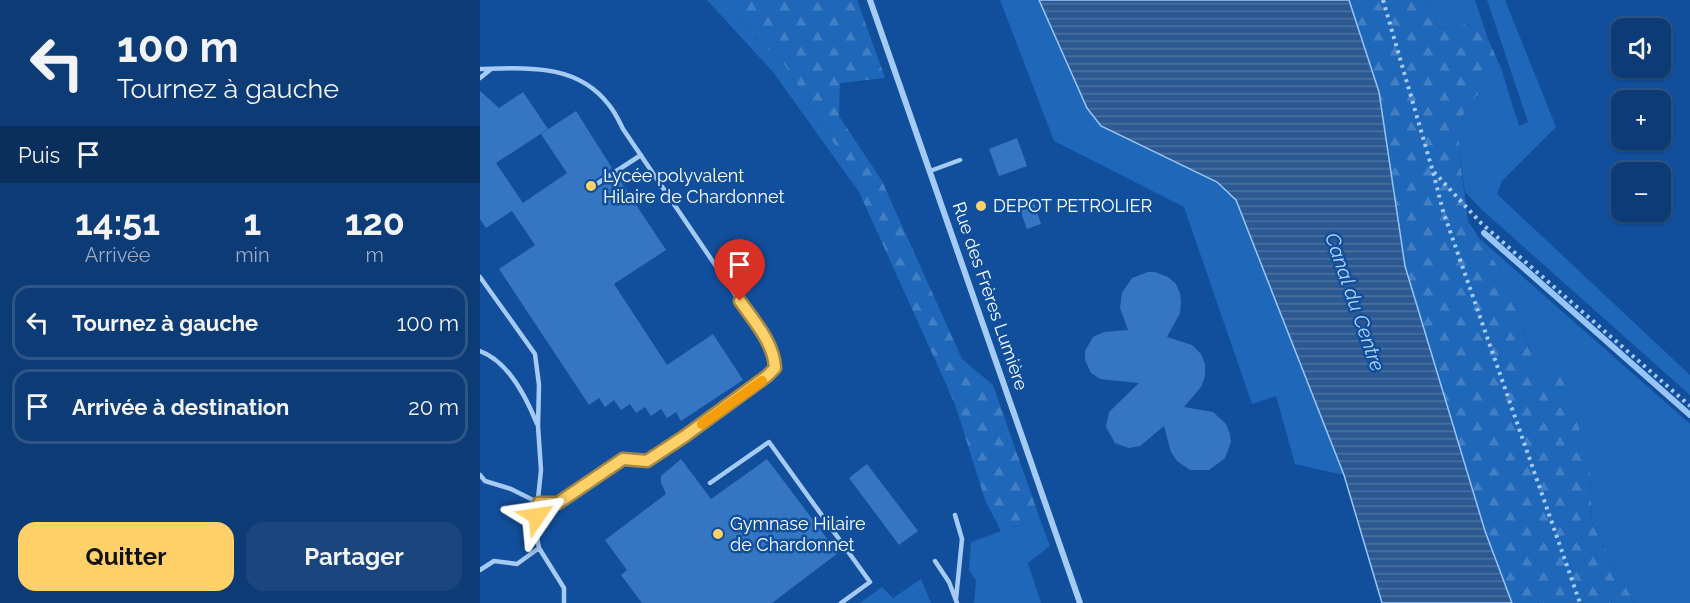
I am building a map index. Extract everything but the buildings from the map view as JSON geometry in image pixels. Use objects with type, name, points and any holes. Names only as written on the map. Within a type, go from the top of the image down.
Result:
[{"type":"street","name":"Rue des Frères Lumière","points":[[870,0],[1080,603]]},
{"type":"lane","points":[[480,69],[522,67],[550,69],[571,75],[593,88],[609,105],[766,340],[774,357],[775,368],[753,388],[647,461],[623,459],[558,503],[539,503],[511,489],[485,482],[480,475]]},
{"type":"lane","points":[[480,78],[492,69]]},
{"type":"lane","points":[[592,188],[641,155]]},
{"type":"lane","points":[[930,171],[960,160]]},
{"type":"lane","points":[[480,277],[536,354],[541,470],[536,528],[539,548],[564,588],[564,603]]},
{"type":"lane","points":[[480,351],[501,366],[516,383],[528,402],[538,426]]},
{"type":"lane","points":[[710,483],[769,442],[870,582],[842,603]]},
{"type":"lane","points":[[956,515],[962,539],[957,601]]},
{"type":"lane","points":[[480,570],[494,561],[517,564],[539,548]]},
{"type":"lane","points":[[935,561],[949,582],[957,601]]},
{"type":"path","points":[[1383,0],[1443,211],[1581,603]]},
{"type":"path","points":[[1433,171],[1481,223],[1690,406]]},
{"type":"green space","points":[[707,0],[724,0],[755,37],[782,61],[845,161],[859,192],[773,72]]},
{"type":"green space","points":[[724,0],[857,0],[885,78],[840,83],[839,116],[882,181],[962,359],[993,385],[1040,519],[1001,531],[985,500],[955,404],[845,161],[782,61],[755,37]]},
{"type":"green space","points":[[1000,0],[1039,0],[1087,108],[1101,126],[1217,182],[1236,200],[1344,475],[1295,464],[1276,396],[1252,404],[1184,207],[1054,141]]},
{"type":"green space","points":[[1349,0],[1426,0],[1440,29],[1467,24],[1488,39],[1501,68],[1465,109],[1459,132],[1459,152],[1468,221],[1511,287],[1536,371],[1559,375],[1571,396],[1590,473],[1592,523],[1634,603],[1512,603],[1485,531],[1405,266],[1379,92]]},
{"type":"green space","points":[[1426,0],[1475,0],[1488,39],[1467,24],[1440,29]]},
{"type":"green space","points":[[1487,0],[1505,0],[1556,127],[1502,181],[1497,194],[1690,375],[1690,395],[1481,209],[1465,192],[1459,151],[1459,132],[1465,109],[1501,68],[1519,126],[1528,122]]},
{"type":"green space","points":[[1480,239],[1690,424],[1690,603],[1634,603],[1592,523],[1590,473],[1536,371],[1511,287]]},
{"type":"green space","points":[[1040,519],[1050,546],[1028,563],[1041,603],[974,603],[976,581],[969,570],[971,542]]},
{"type":"green space","points":[[921,579],[931,603],[860,603],[882,587],[893,598]]},
{"type":"water","name":"Canal du Centre","points":[[1039,0],[1349,0],[1379,92],[1405,266],[1485,531],[1512,603],[1382,603],[1344,475],[1236,200],[1217,182],[1101,126],[1087,108]]},
{"type":"waterway","points":[[1484,233],[1690,415]]},
{"type":"slow traffic","points":[[702,424],[762,381]]},
{"type":"place","name":"Lycée polyvalent Hilaire de Chardonnet","points":[[591,186]]},
{"type":"place","name":"DEPOT PETROLIER","points":[[981,206]]},
{"type":"place","name":"Gymnase Hilaire de Chardonnet","points":[[718,534]]},
{"type":"route","points":[[537,516],[539,503],[558,503],[623,459],[647,461],[753,388],[775,368],[774,357],[766,340],[740,301]]}]
